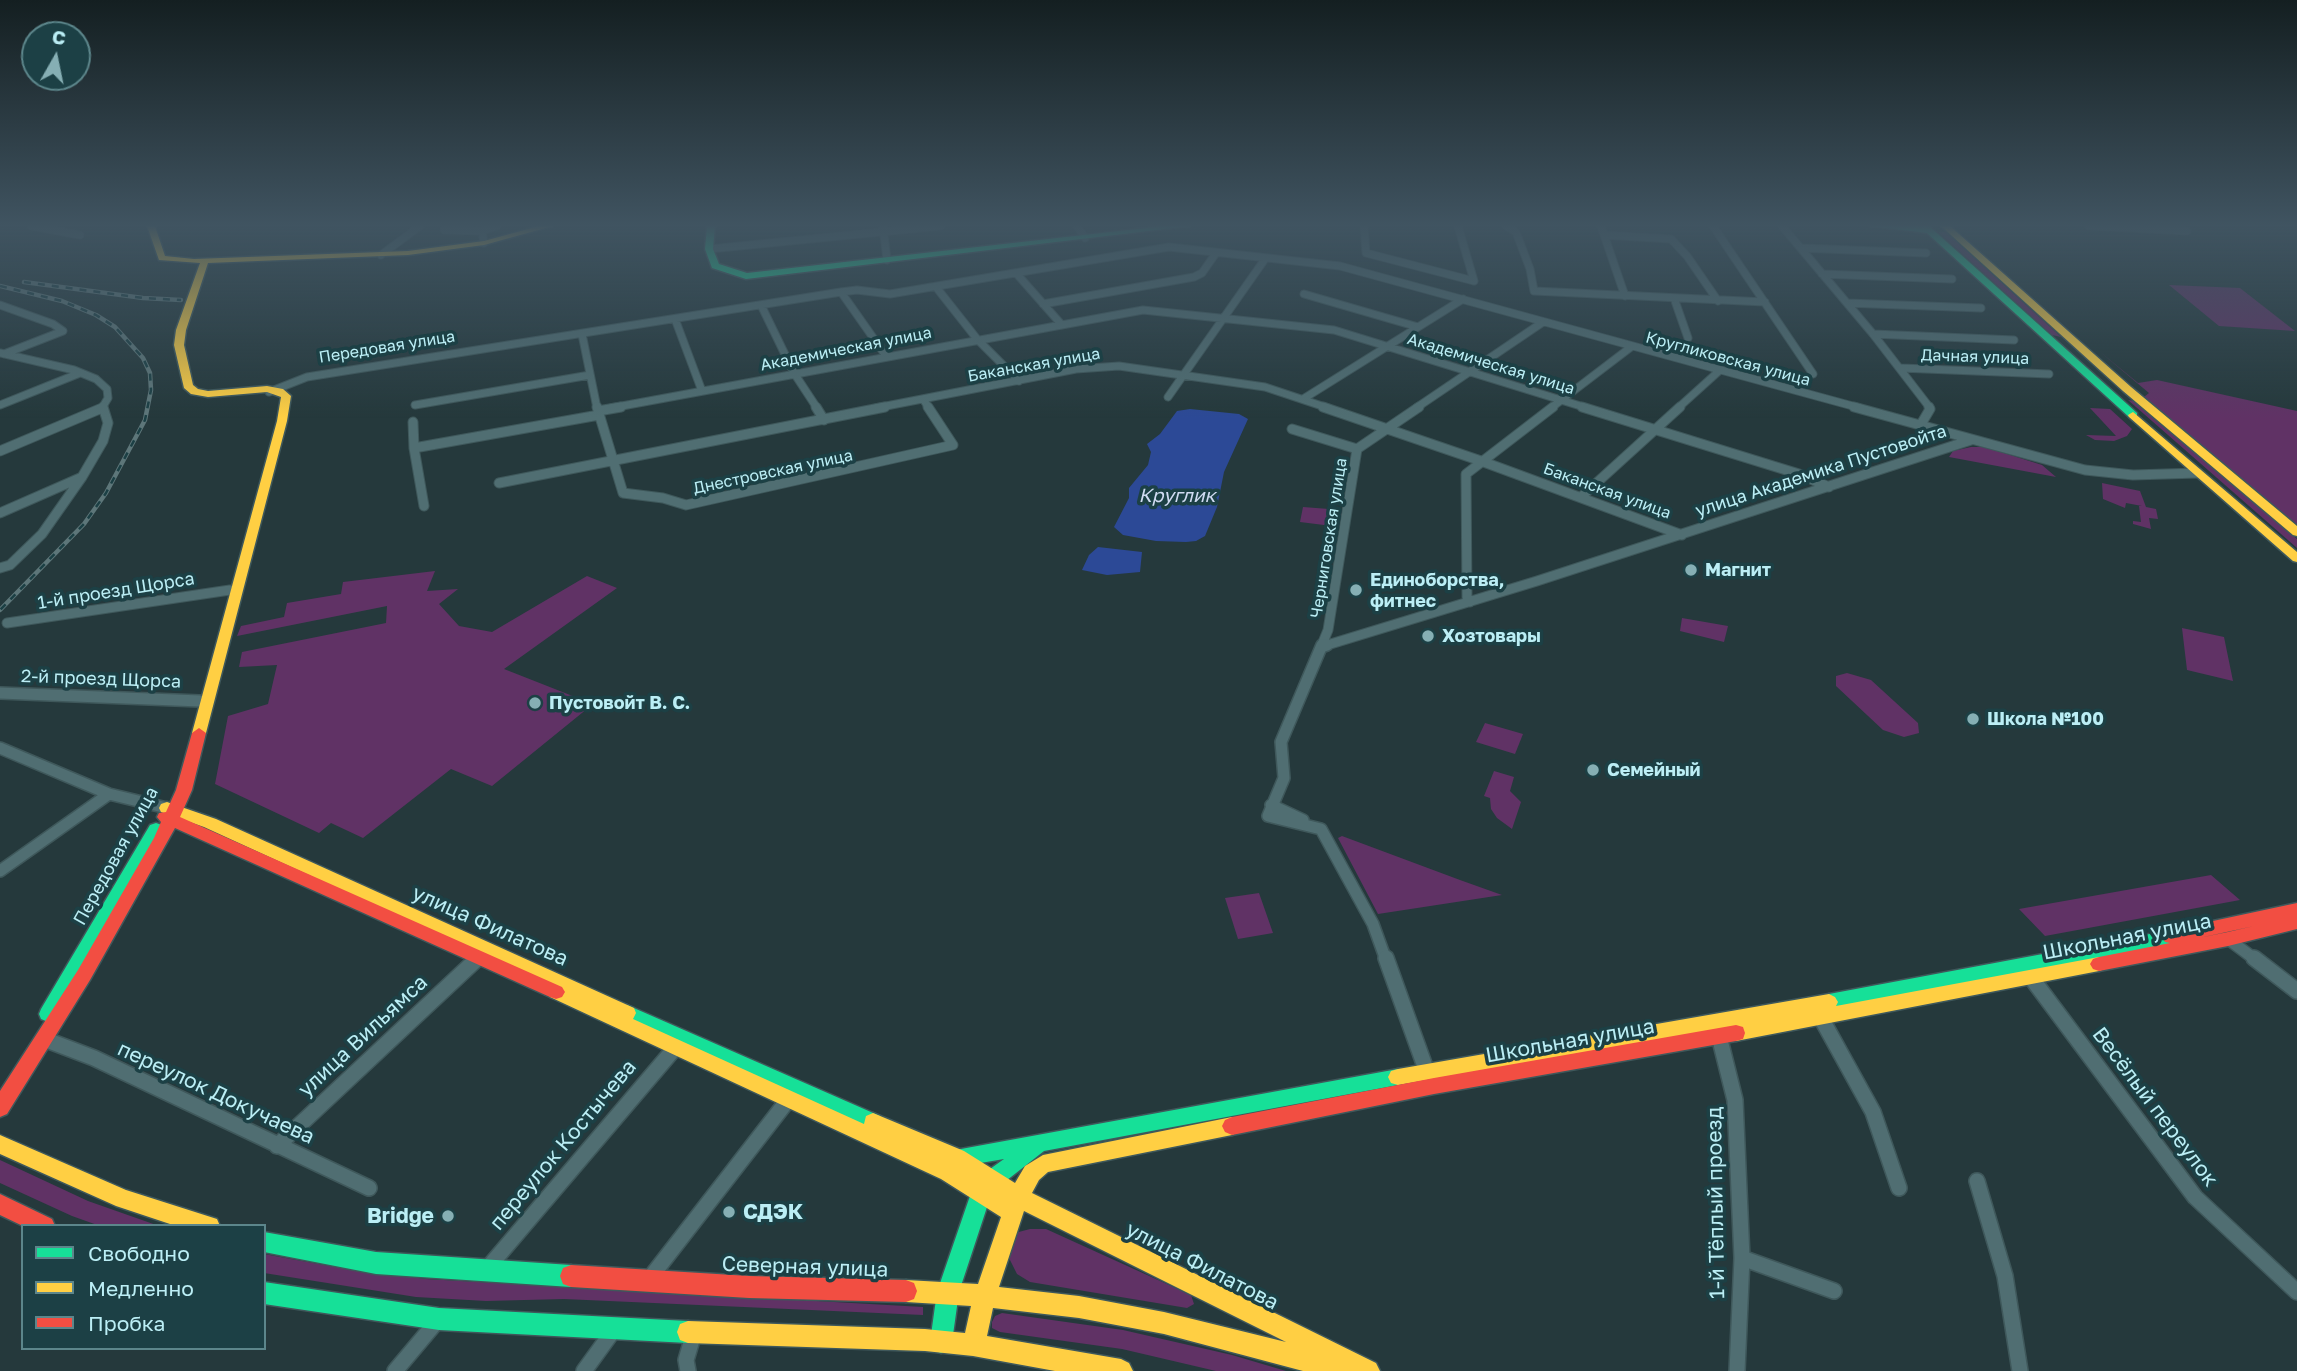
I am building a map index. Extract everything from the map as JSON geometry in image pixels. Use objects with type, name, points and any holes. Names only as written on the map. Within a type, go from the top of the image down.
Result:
[{"type":"main road","name":"Передовая улица","points":[[2,1087],[184,790],[282,421],[286,396],[272,391],[206,397],[188,394],[183,389],[173,344],[174,335],[193,290]]},
{"type":"main road","points":[[1996,290],[2116,400],[2297,558]]},
{"type":"main road","points":[[2009,290],[2067,335],[2297,532]]},
{"type":"main road","points":[[2043,334],[2063,339],[2067,335]]},
{"type":"main road","points":[[2055,345],[2065,341],[2080,346]]},
{"type":"main road","points":[[2102,387],[2120,392],[2127,389]]},
{"type":"main road","name":"Передовая улица","points":[[0,1108],[44,1039],[162,838],[281,399],[272,391]]},
{"type":"main road","points":[[2116,400],[2125,397],[2141,401]]},
{"type":"main road","points":[[169,813],[193,828],[985,1187],[1012,1212]]},
{"type":"main road","name":"улица Филатова","points":[[169,813],[500,954],[796,1090],[957,1158],[985,1187],[1018,1197],[1368,1371]]},
{"type":"main road","name":"Передовая улица","points":[[162,838],[175,831],[193,828]]},
{"type":"main road","name":"Школьная улица","points":[[973,1345],[985,1296],[1012,1212],[1032,1173],[1043,1164],[1433,1086],[1820,1016],[2297,910]]},
{"type":"main road","name":"Школьная улица","points":[[957,1158],[1546,1049],[2228,939],[2297,922]]},
{"type":"main road","points":[[1427,1072],[1433,1086]]},
{"type":"main road","points":[[0,1144],[123,1199],[203,1224]]},
{"type":"main road","name":"Школьная улица","points":[[985,1187],[1038,1145]]},
{"type":"main road","points":[[941,1342],[948,1292],[985,1187]]},
{"type":"main road","points":[[0,1204],[40,1224]]},
{"type":"main road","name":"Северная улица","points":[[266,1242],[376,1263],[749,1287],[948,1292],[1079,1307],[1164,1323],[1287,1354],[1338,1371]]},
{"type":"main road","points":[[266,1293],[439,1319],[941,1342],[973,1345],[1121,1371]]},
{"type":"street","name":"Передовая улица","points":[[272,391],[307,377],[841,292],[858,290],[890,293],[913,290]]},
{"type":"street","points":[[938,290],[977,339],[1019,381]]},
{"type":"street","points":[[1031,290],[1061,324]]},
{"type":"street","points":[[1043,304],[1121,290]]},
{"type":"street","points":[[1168,397],[1244,290]]},
{"type":"street","name":"Кругликовская улица","points":[[1427,290],[2097,473],[2198,473]]},
{"type":"street","points":[[1453,297],[1462,290]]},
{"type":"street","points":[[1534,290],[1766,303]]},
{"type":"street","points":[[1623,290],[1625,296]]},
{"type":"street","points":[[1711,290],[1718,300]]},
{"type":"street","points":[[1757,290],[1813,374]]},
{"type":"street","name":"Дачная улица","points":[[1836,290],[1901,368],[1930,409],[1920,426]]},
{"type":"street","points":[[841,292],[886,356]]},
{"type":"street","points":[[1304,294],[1419,327]]},
{"type":"street","points":[[1674,298],[1688,338]]},
{"type":"street","points":[[1303,399],[1463,299]]},
{"type":"street","points":[[1847,303],[1981,308]]},
{"type":"street","points":[[0,305],[53,324],[62,331],[2,353]]},
{"type":"street","points":[[761,305],[794,373],[824,420]]},
{"type":"street","name":"Академическая улица","points":[[414,448],[794,373],[1143,310],[1334,330],[1799,474],[1829,487]]},
{"type":"street","points":[[675,319],[702,391]]},
{"type":"street","name":"Черниговская улица","points":[[1324,646],[1357,449],[1543,321]]},
{"type":"street","name":"Днестровская улица","points":[[583,334],[599,413],[623,493],[663,498],[686,505],[953,445],[923,399]]},
{"type":"street","name":"Дачная улица","points":[[1873,334],[2014,340]]},
{"type":"street","points":[[1470,602],[1467,597],[1466,474],[1631,347]]},
{"type":"street","points":[[0,452],[102,408],[108,398],[107,389],[96,379],[2,353]]},
{"type":"street","name":"Баканская улица","points":[[499,483],[1097,366],[1186,375],[1265,387],[1481,461],[1682,535]]},
{"type":"street","name":"Дачная улица","points":[[1901,368],[2049,374]]},
{"type":"street","points":[[1581,497],[1719,371]]},
{"type":"street","points":[[0,405],[80,373]]},
{"type":"street","points":[[415,405],[590,375]]},
{"type":"street","points":[[0,568],[10,565],[41,534],[82,477],[103,441],[108,423],[102,408]]},
{"type":"street","points":[[413,422],[414,448],[424,506]]},
{"type":"street","points":[[1292,429],[1357,449]]},
{"type":"street","name":"улица Академика Пустовойта","points":[[1324,646],[1682,535],[1971,440]]},
{"type":"street","points":[[0,513],[82,477]]},
{"type":"street","name":"1-й проезд Щорса","points":[[7,623],[230,590]]},
{"type":"street","points":[[1324,646],[1282,742],[1284,778],[1270,810],[1321,829],[1373,924],[1427,1072]]},
{"type":"street","name":"2-й проезд Щорса","points":[[0,693],[200,701]]},
{"type":"street","name":"улица Филатова","points":[[0,748],[109,794],[169,813]]},
{"type":"street","points":[[0,871],[109,794]]},
{"type":"street","points":[[2228,939],[2297,991]]},
{"type":"street","name":"улица Вильямса","points":[[277,1146],[479,957]]},
{"type":"street","name":"Весёлый переулок","points":[[2026,971],[2195,1197],[2297,1292]]},
{"type":"street","points":[[1820,1016],[1873,1112],[1899,1188]]},
{"type":"street","name":"1-й Тёплый проезд","points":[[1719,1036],[1735,1100],[1742,1258],[1737,1371]]},
{"type":"street","name":"переулок Докучаева","points":[[44,1039],[94,1058],[369,1188]]},
{"type":"street","name":"переулок Костычева","points":[[485,1271],[675,1048]]},
{"type":"street","points":[[649,1280],[788,1100]]},
{"type":"street","points":[[1977,1181],[2005,1276],[2020,1371]]},
{"type":"street","points":[[1742,1258],[1834,1291]]},
{"type":"street","points":[[395,1371],[439,1319]]},
{"type":"street","points":[[584,1371],[615,1329]]},
{"type":"street","points":[[688,1371],[686,1360],[694,1332]]},
{"type":"shaded area","points":[[2002,290],[2010,290],[2061,337],[2052,335]]},
{"type":"shaded area","points":[[2175,290],[2243,290],[2295,331],[2219,326]]},
{"type":"shaded area","points":[[2099,351],[2138,383],[2157,380],[2297,411],[2297,525],[2144,397],[2149,393]]},
{"type":"shaded area","points":[[2128,400],[2135,401],[2297,539],[2297,548]]},
{"type":"shaded area","points":[[2090,408],[2110,409],[2132,429],[2127,436],[2114,441],[2095,440],[2086,435],[2116,436]]},
{"type":"shaded area","points":[[1985,447],[2042,465],[2056,477],[1949,457],[1953,451]]},
{"type":"shaded area","points":[[2102,483],[2140,491],[2146,507],[2156,509],[2158,519],[2149,518],[2151,529],[2133,524],[2133,521],[2141,522],[2139,506],[2142,506],[2126,503],[2125,508],[2103,499]]},
{"type":"shaded area","points":[[1303,507],[1342,510],[1340,527],[1300,522]]},
{"type":"shaded area","points":[[435,571],[427,591],[458,589],[439,604],[459,626],[492,632],[587,576],[617,588],[504,669],[593,704],[492,786],[451,769],[363,838],[331,823],[319,833],[215,784],[228,716],[268,704],[277,665],[239,667],[242,652],[386,623],[387,606],[237,636],[241,626],[284,617],[287,603],[341,594],[343,582]]},
{"type":"shaded area","points":[[1682,618],[1728,626],[1724,642],[1680,631]]},
{"type":"shaded area","points":[[2182,628],[2224,637],[2233,681],[2187,670]]},
{"type":"shaded area","points":[[1847,673],[1871,680],[1918,723],[1919,733],[1904,737],[1883,730],[1836,686],[1836,676]]},
{"type":"shaded area","points":[[1485,723],[1523,734],[1515,754],[1476,742]]},
{"type":"shaded area","points":[[1494,771],[1514,777],[1510,791],[1521,802],[1512,829],[1497,818],[1491,809],[1490,798],[1484,796]]},
{"type":"shaded area","points":[[1342,836],[1502,895],[1378,914],[1338,838]]},
{"type":"shaded area","points":[[2211,875],[2240,900],[2045,936],[2019,909]]},
{"type":"shaded area","points":[[1259,893],[1273,933],[1238,939],[1225,898]]},
{"type":"shaded area","points":[[0,1160],[88,1201],[153,1224],[94,1224],[0,1183]]},
{"type":"shaded area","points":[[1046,1229],[1191,1295],[1194,1304],[1187,1308],[1030,1282],[1017,1274],[1006,1252],[1015,1233]]},
{"type":"shaded area","points":[[266,1254],[426,1279],[923,1307],[923,1315],[564,1299],[486,1301],[416,1297],[266,1273]]},
{"type":"shaded area","points":[[1002,1313],[1123,1330],[1232,1355],[1286,1371],[1216,1371],[1122,1349],[1000,1332],[992,1328],[992,1322],[995,1316]]},
{"type":"water","name":"Круглик","points":[[1190,409],[1239,414],[1248,419],[1224,472],[1217,507],[1205,536],[1186,542],[1156,541],[1123,535],[1114,527],[1129,498],[1129,488],[1148,465],[1151,452],[1147,444],[1160,434],[1177,411]]},
{"type":"water","points":[[1098,547],[1142,552],[1140,572],[1107,575],[1082,570],[1089,555]]},
{"type":"railway","points":[[0,610],[84,524],[106,493],[145,420],[151,390],[150,373],[143,358],[115,327],[96,315],[62,301],[16,290]]},
{"type":"railway","points":[[83,290],[181,300]]},
{"type":"traffic: fast","points":[[1995,290],[2133,415]]},
{"type":"traffic: fast","points":[[48,1014],[156,829]]},
{"type":"traffic: fast","points":[[1829,1002],[2171,937]]},
{"type":"traffic: fast","points":[[627,1013],[873,1122]]},
{"type":"traffic: fast","points":[[957,1158],[1398,1077]]},
{"type":"traffic: fast","points":[[941,1342],[948,1292],[981,1193],[990,1181],[1035,1148]]},
{"type":"traffic: fast","points":[[266,1242],[376,1263],[571,1276]]},
{"type":"traffic: fast","points":[[266,1293],[439,1319],[688,1332]]},
{"type":"traffic: slow","points":[[195,290],[181,330],[179,345],[188,386],[195,392],[208,394],[267,389],[279,391],[286,396],[282,421],[199,733]]},
{"type":"traffic: slow","points":[[2016,290],[2127,389],[2297,532]]},
{"type":"traffic: slow","points":[[2133,415],[2297,558]]},
{"type":"traffic: slow","points":[[167,808],[210,823],[627,1013]]},
{"type":"traffic: slow","points":[[1736,1033],[2099,964]]},
{"type":"traffic: slow","points":[[556,992],[948,1172],[1012,1212]]},
{"type":"traffic: slow","points":[[1398,1077],[1829,1002]]},
{"type":"traffic: slow","points":[[873,1122],[957,1158],[1018,1197],[1368,1371]]},
{"type":"traffic: slow","points":[[973,1345],[985,1296],[1018,1197],[1032,1173],[1043,1164],[1232,1126]]},
{"type":"traffic: slow","points":[[0,1144],[123,1199],[203,1224]]},
{"type":"traffic: slow","points":[[906,1291],[948,1292],[1079,1307],[1164,1323],[1287,1354],[1338,1371]]},
{"type":"traffic: slow","points":[[688,1332],[925,1340],[973,1345],[1121,1371]]},
{"type":"traffic: jam","points":[[0,1108],[84,975],[162,838],[184,790],[199,733]]},
{"type":"traffic: jam","points":[[165,817],[556,992]]},
{"type":"traffic: jam","points":[[2171,937],[2297,910]]},
{"type":"traffic: jam","points":[[2099,964],[2228,939],[2297,922]]},
{"type":"traffic: jam","points":[[1232,1126],[1434,1086],[1736,1033]]},
{"type":"traffic: jam","points":[[0,1204],[40,1224]]},
{"type":"traffic: jam","points":[[571,1276],[749,1287],[906,1291]]},
{"type":"place","name":"Магнит","points":[[1691,570]]},
{"type":"place","name":"Единоборства, фитнес","points":[[1356,590]]},
{"type":"place","name":"Хозтовары","points":[[1428,636]]},
{"type":"place","name":"Пустовойт В. С.","points":[[535,703]]},
{"type":"place","name":"Школа №100","points":[[1973,719]]},
{"type":"place","name":"Семейный","points":[[1593,770]]},
{"type":"place","name":"СДЭК","points":[[729,1212]]},
{"type":"place","name":"Bridge","points":[[448,1216]]}]
